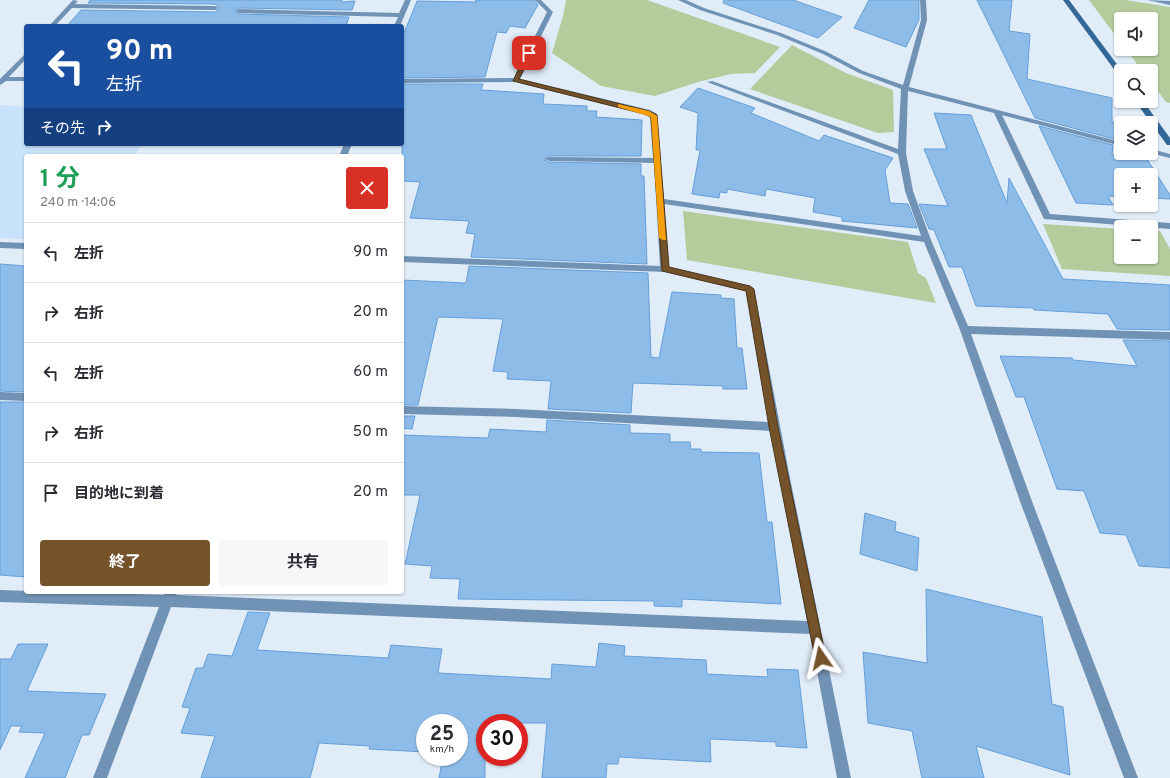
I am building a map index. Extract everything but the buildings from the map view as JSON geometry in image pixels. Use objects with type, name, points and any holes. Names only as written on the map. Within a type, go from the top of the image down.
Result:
[{"type":"street","points":[[54,24],[76,0]]},
{"type":"street","points":[[398,24],[408,0]]},
{"type":"street","points":[[516,80],[550,12],[538,0]]},
{"type":"street","points":[[681,0],[702,9],[780,34],[825,53],[860,72],[905,88],[1114,142]]},
{"type":"street","points":[[923,0],[924,20],[905,88],[902,153],[909,191],[926,240],[965,330],[1027,504],[1131,778]]},
{"type":"street","points":[[1066,0],[1114,66]]},
{"type":"street","points":[[1150,0],[1170,3]]},
{"type":"street","points":[[71,6],[214,8]]},
{"type":"street","points":[[239,11],[402,15]]},
{"type":"street","points":[[2,81],[24,56]]},
{"type":"street","points":[[2,81],[24,79]]},
{"type":"street","points":[[404,81],[516,80],[646,112],[654,116],[662,201],[665,269]]},
{"type":"street","points":[[710,82],[902,153]]},
{"type":"street","points":[[1145,108],[1170,143]]},
{"type":"street","points":[[997,112],[1047,217],[1170,226]]},
{"type":"street","points":[[1158,153],[1170,156]]},
{"type":"street","points":[[549,159],[658,160]]},
{"type":"street","points":[[662,201],[926,240]]},
{"type":"street","points":[[0,245],[24,246]]},
{"type":"street","points":[[404,259],[665,269],[750,289],[773,427],[815,628],[844,778]]},
{"type":"street","points":[[965,330],[1170,336]]},
{"type":"street","points":[[0,396],[24,397]]},
{"type":"street","points":[[404,410],[515,413],[773,427]]},
{"type":"street","points":[[0,596],[169,596],[815,628]]},
{"type":"street","points":[[100,778],[169,596]]},
{"type":"shaded area","points":[[0,105],[24,107],[24,146],[141,146],[135,154],[24,154],[24,239],[0,238]]},
{"type":"green space","points":[[566,0],[647,0],[780,47],[755,73],[731,74],[698,82],[655,96],[601,86],[552,53]]},
{"type":"green space","points":[[1089,0],[1126,0],[1170,7],[1170,103],[1166,102],[1158,91],[1158,64],[1137,64],[1131,56],[1158,56],[1158,12],[1114,12],[1114,34]]},
{"type":"green space","points":[[792,45],[846,73],[893,90],[894,132],[878,133],[750,89]]},
{"type":"green space","points":[[683,211],[908,242],[918,273],[926,278],[936,303],[687,260]]},
{"type":"green space","points":[[1043,224],[1114,229],[1114,264],[1158,264],[1158,231],[1160,231],[1170,249],[1170,276],[1062,269]]},
{"type":"slow traffic","points":[[620,106],[646,112],[654,116],[662,201],[663,238]]},
{"type":"route","points":[[529,53],[516,80],[646,112],[654,116],[662,201],[665,269],[750,289],[773,427],[821,658]]}]
